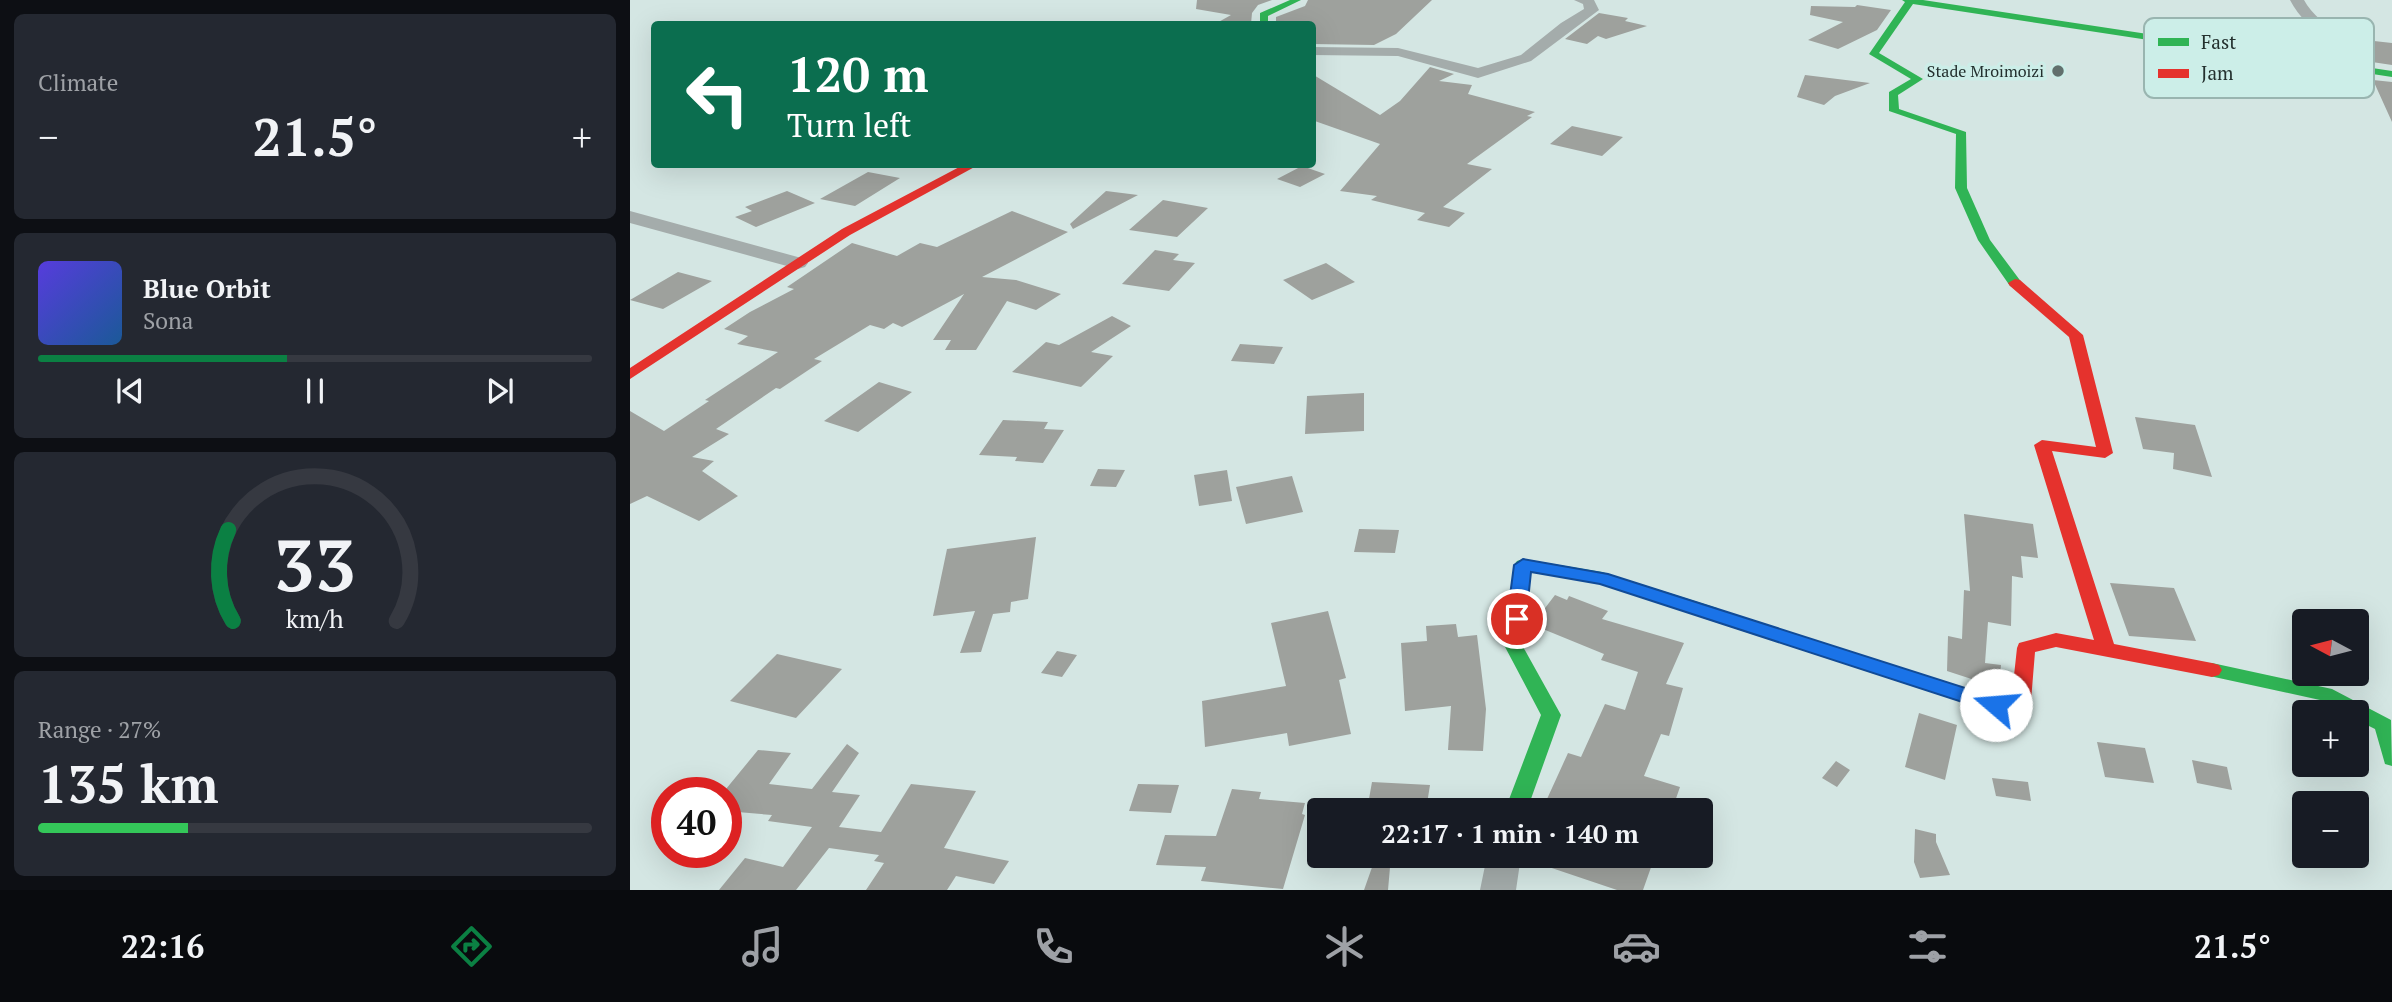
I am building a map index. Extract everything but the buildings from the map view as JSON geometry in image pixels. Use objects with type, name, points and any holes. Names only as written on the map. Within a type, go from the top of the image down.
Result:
[{"type":"street","points":[[1264,21],[1267,11],[1297,0]]},
{"type":"street","points":[[1316,51],[1398,52],[1479,73],[1526,58],[1566,26],[1592,10],[1588,1],[1581,0]]},
{"type":"street","points":[[2106,648],[2042,445],[2105,453],[2076,335],[2018,288],[1984,240],[1961,188],[1961,132],[1894,111],[1893,94],[1918,79],[1874,54],[1908,0],[2144,36]]},
{"type":"street","points":[[2297,0],[2300,8],[2310,18]]},
{"type":"street","points":[[2374,72],[2392,75]]},
{"type":"street","points":[[630,375],[798,263],[920,191],[967,168]]},
{"type":"street","points":[[630,217],[798,263]]},
{"type":"street","points":[[1520,798],[1551,715],[1513,645],[1523,565],[1602,578],[2021,713],[2026,648],[2056,640],[2325,694],[2384,726],[2392,758]]},
{"type":"street","points":[[1498,890],[1502,868]]},
{"type":"traffic: fast","points":[[1264,21],[1263,15],[1297,0]]},
{"type":"traffic: fast","points":[[1906,0],[2144,36]]},
{"type":"traffic: fast","points":[[1910,1],[1874,54],[1918,79],[1893,94],[1894,111],[1961,132],[1961,188],[1984,240],[2015,283]]},
{"type":"traffic: fast","points":[[2374,71],[2392,74]]},
{"type":"traffic: fast","points":[[1520,798],[1551,715],[1513,645],[1523,565],[1602,578],[1710,613]]},
{"type":"traffic: fast","points":[[2212,670],[2325,694],[2384,725],[2392,758]]},
{"type":"traffic: jam","points":[[630,375],[846,232],[967,168]]},
{"type":"traffic: jam","points":[[2015,283],[2076,335],[2105,453],[2042,445],[2106,648]]},
{"type":"traffic: jam","points":[[1710,613],[2020,713],[2026,648],[2056,640],[2212,670]]},
{"type":"place","name":"Stade Mroimoizi","points":[[2058,71]]},
{"type":"route","points":[[1517,619],[1523,565],[1602,578],[1996,705]]}]
